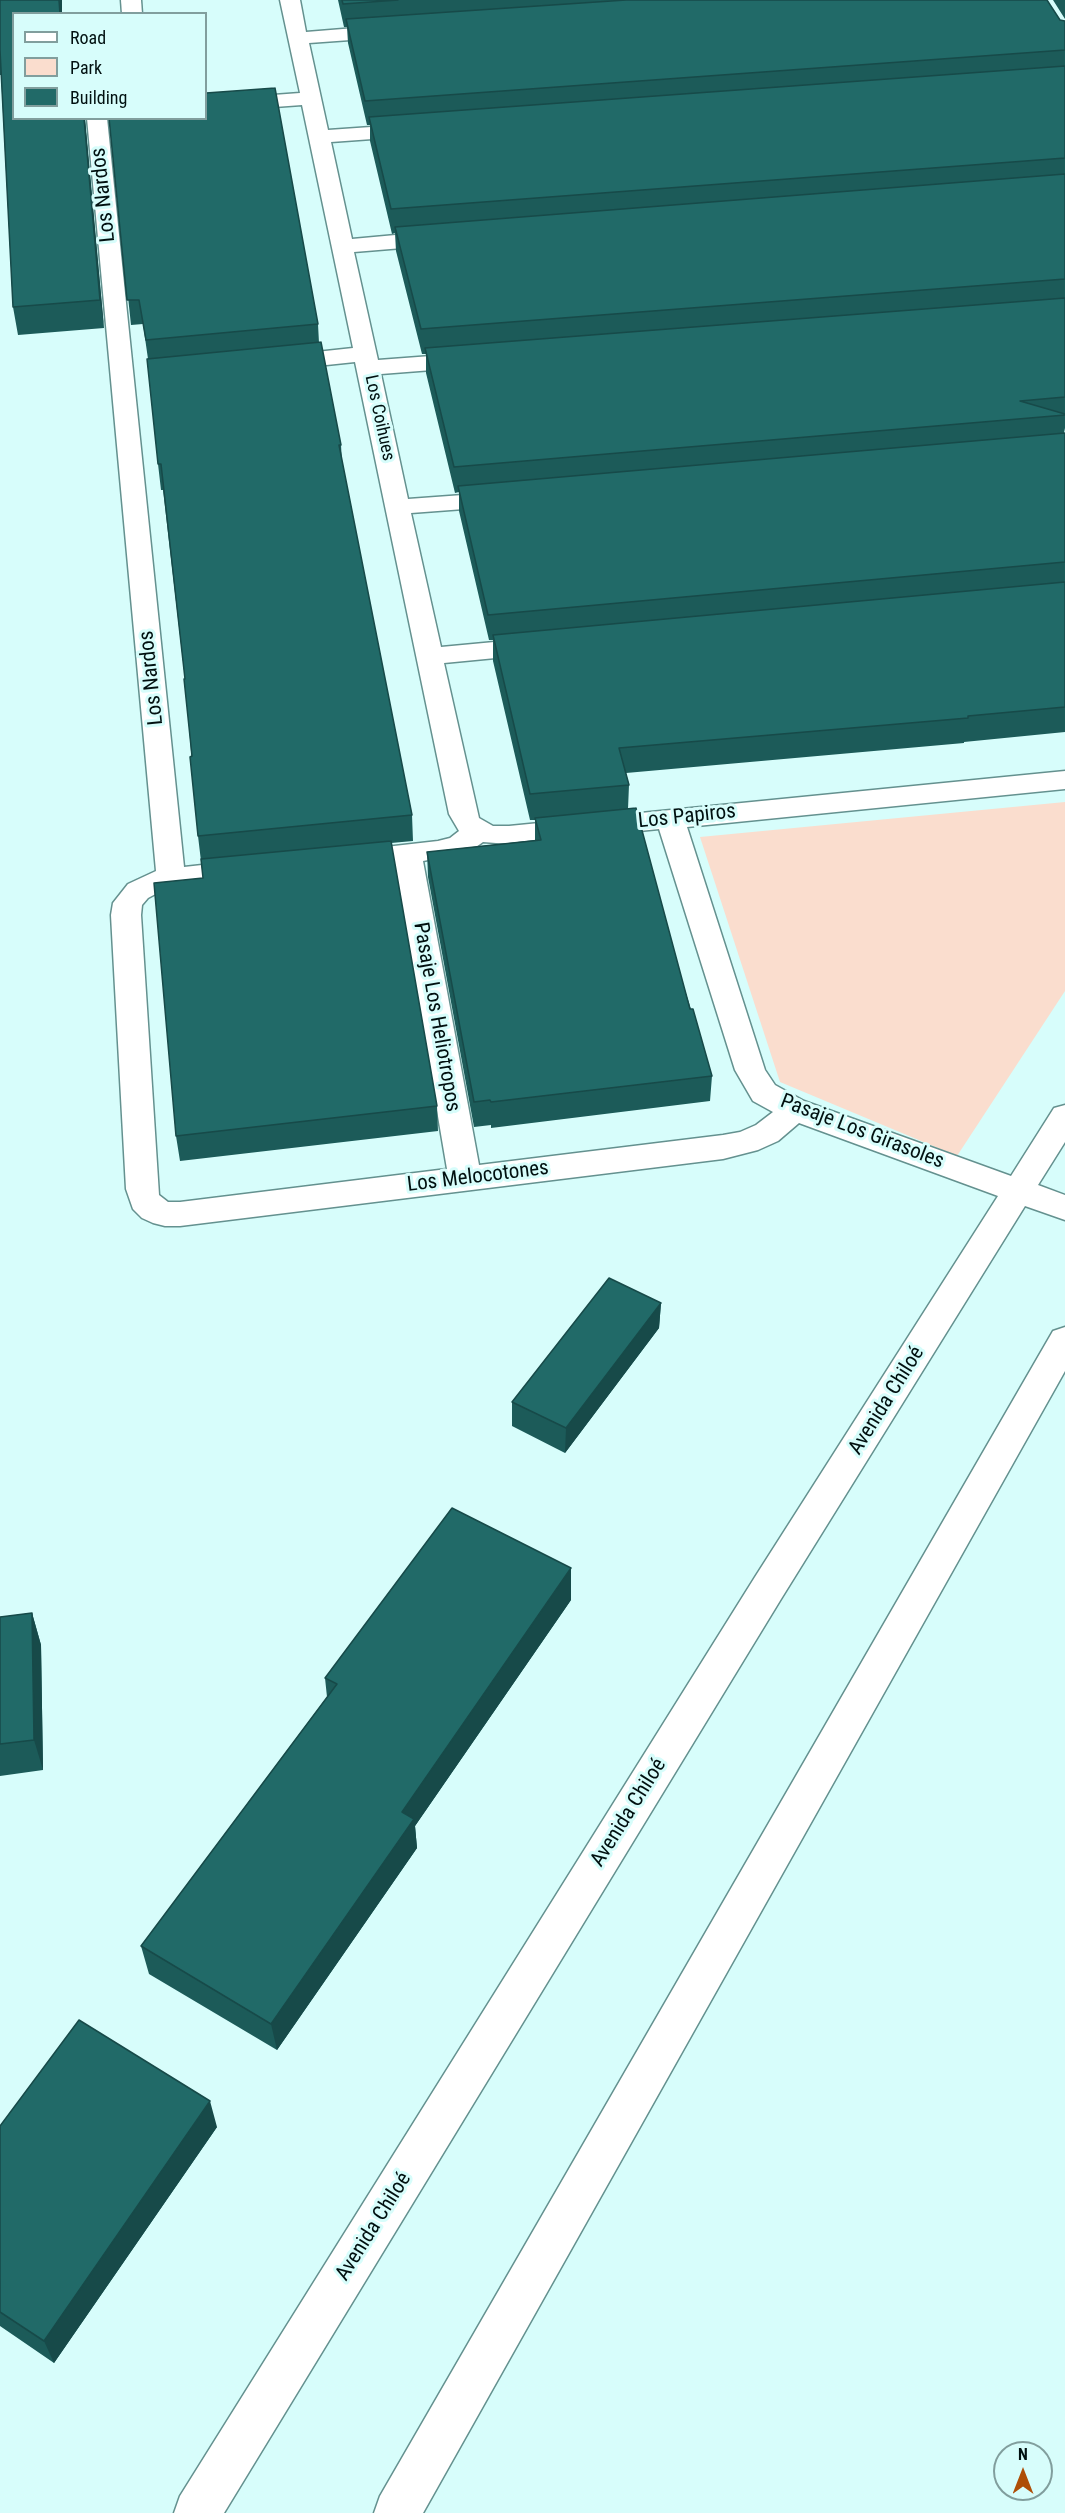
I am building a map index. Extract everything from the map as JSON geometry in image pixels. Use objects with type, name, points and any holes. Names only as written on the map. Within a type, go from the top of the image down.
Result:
[{"type":"street","name":"Los Coihues","points":[[290,0],[463,814],[468,824],[478,831]]},
{"type":"street","points":[[298,38],[414,30]]},
{"type":"street","points":[[207,106],[311,98]]},
{"type":"street","name":"Los Nardos","points":[[97,120],[133,376],[171,877]]},
{"type":"street","points":[[319,137],[429,129]]},
{"type":"street","points":[[342,246],[464,237]]},
{"type":"street","points":[[259,364],[494,358]]},
{"type":"street","points":[[398,507],[524,497]]},
{"type":"street","points":[[430,656],[561,644]]},
{"type":"street","name":"Los Papiros","points":[[478,831],[493,835],[509,835],[1065,780]]},
{"type":"street","name":"Pasaje Los Girasoles","points":[[670,819],[756,1082],[771,1097],[793,1109],[1065,1208]]},
{"type":"street","points":[[325,862],[407,854],[459,845],[478,831]]},
{"type":"street","name":"Pasaje Los Heliotropos","points":[[407,854],[465,1179]]},
{"type":"street","points":[[171,877],[277,867]]},
{"type":"street","name":"Los Melocotones","points":[[171,877],[147,885],[138,891],[128,903],[126,915],[142,1189],[144,1200],[153,1209],[165,1214],[731,1146],[767,1133],[782,1122],[793,1109]]},
{"type":"street","name":"Avenida Chiloé","points":[[197,2513],[768,1588],[1020,1191],[1065,1116]]},
{"type":"street","points":[[398,2513],[1065,1340]]},
{"type":"green space","points":[[1065,802],[1065,991],[957,1156],[780,1082],[700,837]]},
{"type":"building","points":[[0,0],[59,0],[60,12],[12,12],[12,120],[84,120],[100,300],[13,307],[0,50]]},
{"type":"building","points":[[342,0],[398,0],[343,4]]},
{"type":"building","points":[[626,0],[1047,0],[1060,20],[1065,21],[1065,50],[365,101],[346,19]]},
{"type":"building","points":[[1065,66],[1065,158],[391,209],[369,117]]},
{"type":"building","points":[[275,88],[318,324],[146,340],[139,300],[127,300],[109,120],[207,120],[207,93]]},
{"type":"building","points":[[1065,174],[1065,279],[421,329],[395,227]]},
{"type":"building","points":[[1065,298],[1065,397],[1020,401],[1065,415],[454,467],[425,348]]},
{"type":"building","points":[[321,342],[412,815],[198,836],[185,679],[147,359]]},
{"type":"building","points":[[1065,433],[1065,562],[488,615],[458,486]]},
{"type":"building","points":[[1065,582],[1065,707],[968,716],[968,718],[619,748],[629,785],[530,794],[493,635]]},
{"type":"building","points":[[636,808],[690,1009],[693,1009],[712,1076],[491,1102],[490,1100],[474,1102],[427,852],[541,840],[535,818]]},
{"type":"building","points":[[391,841],[437,1106],[176,1136],[154,883],[203,878],[201,859]]},
{"type":"building","points":[[609,1278],[661,1303],[566,1428],[512,1402]]},
{"type":"building","points":[[452,1508],[571,1568],[402,1812],[414,1819],[271,2024],[141,1946],[337,1684],[325,1678]]},
{"type":"building","points":[[32,1613],[34,1740],[0,1744],[0,1617]]},
{"type":"building","points":[[79,2020],[210,2101],[44,2341],[0,2312],[0,2126]]}]
